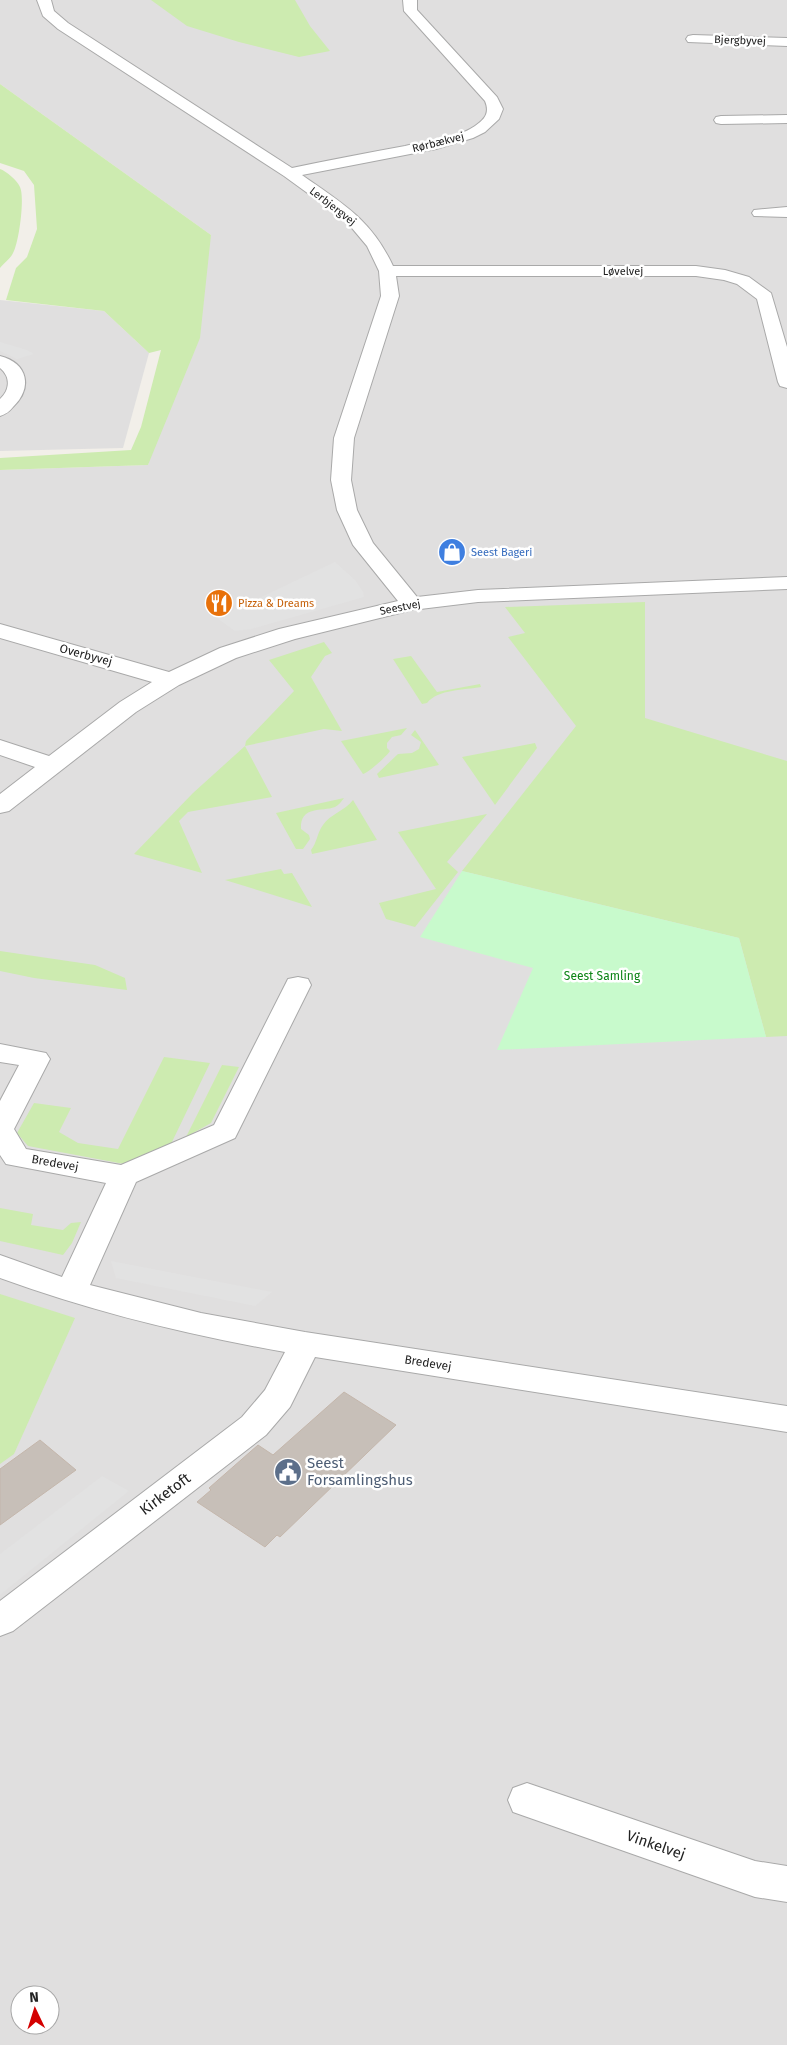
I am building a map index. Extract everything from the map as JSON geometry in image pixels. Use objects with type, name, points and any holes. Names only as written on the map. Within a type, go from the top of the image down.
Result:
[{"type":"street","name":"Lerbjergvej","points":[[44,0],[48,13],[63,26],[289,173],[352,218],[375,245],[387,271],[390,296],[344,438],[341,480],[347,510],[363,545],[412,604]]},
{"type":"street","name":"Rørbækvej","points":[[289,173],[454,140],[480,129],[494,116],[496,109],[492,100],[411,11],[410,0]]},
{"type":"street","name":"Bjergbyvej","points":[[693,39],[787,42]]},
{"type":"street","points":[[720,120],[787,119]]},
{"type":"street","points":[[760,213],[787,212]]},
{"type":"street","name":"Løvelvej","points":[[387,271],[696,271],[741,279],[757,288],[766,297],[787,382]]},
{"type":"street","points":[[0,361],[9,365],[17,378],[14,394],[0,410]]},
{"type":"street","name":"Seestvej","points":[[0,806],[128,707],[171,680],[228,653],[287,634],[347,618],[412,604],[478,596],[787,583]]},
{"type":"street","name":"Overbyvej","points":[[0,632],[171,680]]},
{"type":"street","points":[[0,747],[52,765]]},
{"type":"street","points":[[72,1290],[124,1176],[225,1132],[298,985]]},
{"type":"street","name":"Bredevej","points":[[0,1053],[36,1059],[1,1125],[16,1157],[124,1176]]},
{"type":"street","name":"Bredevej","points":[[0,1266],[28,1277],[171,1317],[305,1344],[787,1419]]},
{"type":"street","name":"Kirketoft","points":[[0,1621],[254,1426],[278,1398],[305,1344]]},
{"type":"street","name":"Vinkelvej","points":[[527,1800],[754,1879],[787,1884]]},
{"type":"shaded area","points":[[0,0],[787,0],[787,2045],[0,2045],[0,470],[148,465],[211,235],[0,84]]},
{"type":"shaded area","points":[[0,300],[104,311],[149,353],[123,448],[0,451]]},
{"type":"shaded area","points":[[0,342],[34,354],[17,359],[0,351]]},
{"type":"shaded area","points":[[335,562],[355,580],[364,597],[251,629],[235,631],[217,618]]},
{"type":"shaded area","points":[[111,1261],[272,1292],[255,1306],[116,1278]]},
{"type":"shaded area","points":[[102,1476],[129,1491],[0,1595],[0,1554]]},
{"type":"green space","points":[[151,0],[295,0],[310,26],[330,51],[299,57],[239,42],[187,26]]},
{"type":"green space","points":[[0,84],[211,235],[200,338],[148,465],[0,470],[0,458],[131,450],[141,427],[161,350],[149,353],[104,311],[6,300],[16,268],[27,257],[37,229],[34,185],[24,171],[0,163]]},
{"type":"green space","points":[[0,169],[19,184],[22,200],[21,220],[15,248],[11,257],[0,268]]},
{"type":"green space","points":[[645,602],[645,718],[787,761],[787,1036],[766,1037],[739,938],[462,871],[576,726],[508,637],[525,633],[505,607]]},
{"type":"green space","points":[[324,642],[332,653],[325,656],[311,677],[342,731],[324,729],[245,746],[246,741],[294,691],[269,660]]},
{"type":"green space","points":[[411,656],[437,692],[480,684],[481,687],[438,695],[427,703],[422,704],[393,659]]},
{"type":"green space","points":[[407,728],[401,735],[392,737],[387,743],[387,748],[390,751],[363,774],[341,741]]},
{"type":"green space","points":[[415,730],[439,765],[379,778],[377,774],[398,754],[412,753],[419,749],[421,742],[411,735]]},
{"type":"green space","points":[[535,743],[537,748],[495,805],[462,757]]},
{"type":"green space","points":[[245,746],[272,797],[188,812],[179,821],[202,873],[134,854],[193,793]]},
{"type":"green space","points":[[344,798],[335,807],[313,811],[304,816],[301,829],[309,835],[310,839],[303,849],[296,849],[276,813]]},
{"type":"green space","points":[[353,800],[377,840],[312,854],[311,850],[319,831],[326,821]]},
{"type":"green space","points":[[487,814],[447,862],[458,872],[415,927],[386,919],[379,903],[436,889],[398,832]]},
{"type":"green space","points":[[281,869],[284,874],[292,873],[312,907],[225,880]]},
{"type":"green space","name":"Seest Samling","points":[[462,871],[739,938],[766,1037],[497,1050],[533,968],[420,937]]},
{"type":"green space","points":[[0,951],[95,965],[125,978],[127,990],[34,978],[0,971]]},
{"type":"green space","points":[[164,1057],[210,1063],[171,1144],[124,1164],[28,1146],[17,1133],[34,1103],[71,1108],[59,1132],[78,1143],[118,1149]]},
{"type":"green space","points":[[222,1065],[239,1067],[211,1123],[186,1137]]},
{"type":"green space","points":[[0,1208],[33,1214],[31,1225],[63,1230],[71,1223],[81,1222],[72,1243],[63,1255],[0,1241]]},
{"type":"green space","points":[[0,1294],[75,1318],[14,1454],[0,1464]]},
{"type":"building","name":"Seest Forsamlingshus","points":[[344,1392],[396,1425],[280,1537],[277,1535],[265,1547],[197,1502],[211,1490],[209,1488],[258,1445],[273,1455]]},
{"type":"building","points":[[40,1440],[76,1470],[0,1525],[0,1469]]},
{"type":"place","name":"Seest Bageri","points":[[452,552]]},
{"type":"place","name":"Pizza & Dreams","points":[[219,603]]},
{"type":"place","name":"Seest Forsamlingshus","points":[[288,1472]]}]
